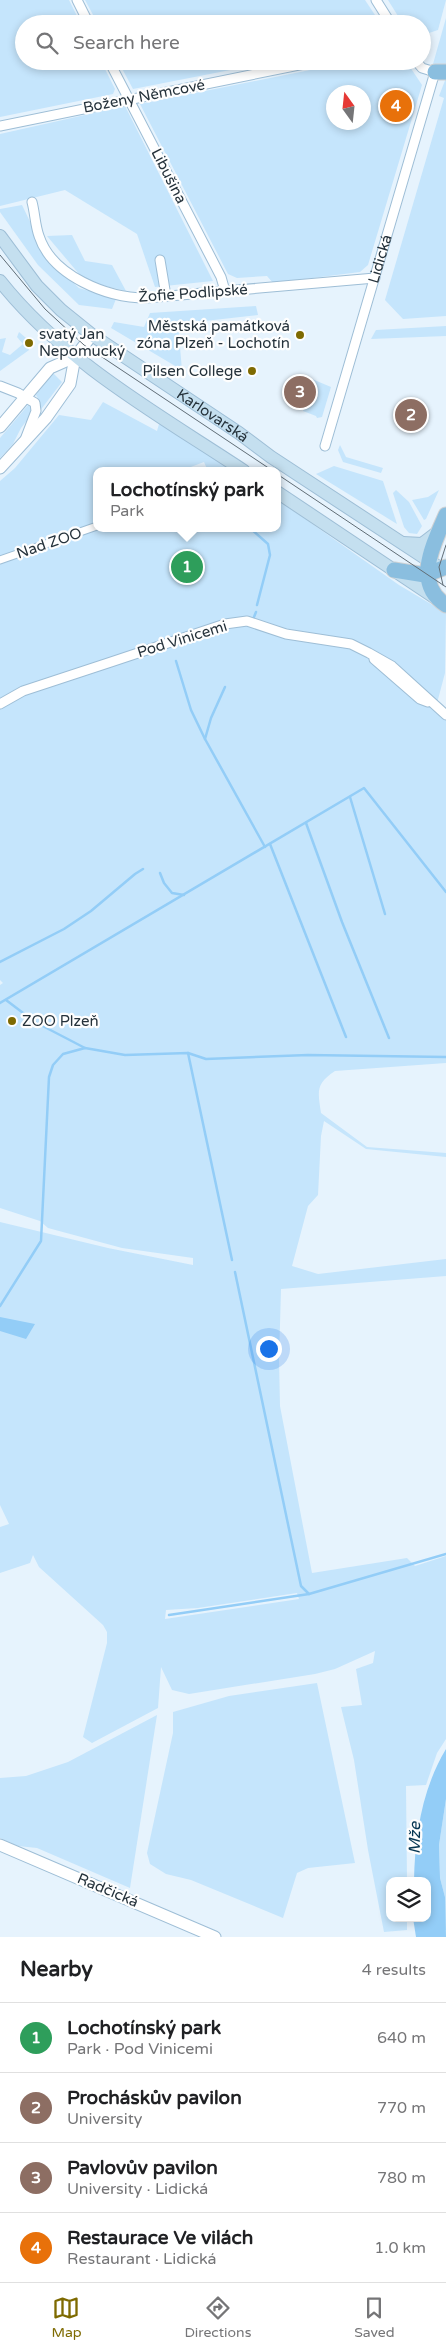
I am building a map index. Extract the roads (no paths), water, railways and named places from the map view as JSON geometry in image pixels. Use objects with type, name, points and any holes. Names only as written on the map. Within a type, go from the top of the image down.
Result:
[{"type":"main road","name":"Karlovarská","points":[[0,236],[37,286],[61,310],[92,335],[438,569]]},
{"type":"main road","name":"Karlovarská","points":[[0,281],[33,320],[75,357],[238,467]]},
{"type":"main road","points":[[281,495],[442,602]]},
{"type":"main road","points":[[442,602],[438,569],[439,531],[446,515]]},
{"type":"main road","points":[[395,540],[416,545],[422,544],[439,531]]},
{"type":"main road","points":[[394,570],[416,575],[438,569]]},
{"type":"street","points":[[77,0],[84,15]]},
{"type":"street","points":[[376,0],[385,15]]},
{"type":"street","name":"Libušina","points":[[114,70],[221,277],[225,291]]},
{"type":"street","name":"Boženy Němcové","points":[[0,126],[273,70]]},
{"type":"street","name":"Lidická","points":[[325,446],[375,278],[440,72]]},
{"type":"street","name":"Žofie Podlipské","points":[[32,202],[39,237],[50,257],[84,284],[134,298],[375,278]]},
{"type":"street","points":[[160,260],[166,296]]},
{"type":"street","points":[[0,468],[46,418],[70,384],[75,357],[92,335]]},
{"type":"street","points":[[0,427],[50,368],[75,357]]},
{"type":"street","points":[[0,386],[35,403],[36,407],[23,444]]},
{"type":"street","name":"Nad ZOO","points":[[0,560],[93,527]]},
{"type":"street","name":"Pod Vinicemi","points":[[0,704],[24,691],[225,624],[247,621],[286,634],[351,644],[369,652],[392,666],[446,715]]},
{"type":"street","name":"Radčická","points":[[0,1845],[215,1937]]},
{"type":"water","points":[[0,1317],[35,1324],[26,1339],[0,1331]]},
{"type":"water","points":[[446,1749],[446,1799],[439,1845],[440,1878],[445,1897],[446,1937],[416,1937],[414,1922],[431,1922],[431,1877],[414,1877],[421,1813],[438,1764]]},
{"type":"waterway","points":[[254,532],[268,544],[270,555],[257,605]]},
{"type":"waterway","points":[[254,617],[256,612]]},
{"type":"waterway","points":[[176,661],[191,710],[265,847]]},
{"type":"waterway","points":[[205,739],[211,718],[225,687]]},
{"type":"waterway","points":[[0,1003],[364,788],[446,892]]},
{"type":"waterway","points":[[350,797],[385,914]]},
{"type":"waterway","points":[[306,823],[342,922],[389,1038]]},
{"type":"waterway","points":[[270,844],[346,1037]]},
{"type":"waterway","points":[[0,962],[64,929],[91,911],[143,869]]},
{"type":"waterway","points":[[160,873],[164,883],[172,893],[184,895]]},
{"type":"waterway","points":[[6,1000],[35,1022],[85,1048]]},
{"type":"waterway","points":[[0,1306],[41,1241],[49,1077],[53,1065],[63,1054],[85,1048],[125,1055],[188,1053],[206,1059],[308,1055],[446,1057]]},
{"type":"waterway","points":[[188,1053],[232,1260]]},
{"type":"waterway","points":[[235,1272],[301,1586],[309,1594]]},
{"type":"waterway","points":[[169,1615],[309,1594],[446,1554]]},
{"type":"tram line","points":[[0,255],[45,309],[84,345],[267,467]]},
{"type":"tram line","points":[[281,477],[446,587]]},
{"type":"tram line","points":[[443,585],[439,567],[446,545]]},
{"type":"place","name":"Restaurace Ve vilách","points":[[396,106]]},
{"type":"place","name":"Městská památková zóna Plzeň - Lochotín","points":[[300,335]]},
{"type":"place","name":"svatý Jan Nepomucký","points":[[29,343]]},
{"type":"place","name":"Pilsen College","points":[[252,371]]},
{"type":"place","name":"Pavlovův pavilon","points":[[300,392]]},
{"type":"place","name":"Procháskův pavilon","points":[[411,415]]},
{"type":"place","name":"Lochotínský park","points":[[187,567]]},
{"type":"place","name":"ZOO Plzeň","points":[[12,1021]]},
{"type":"water label","name":"Mže","points":[[414,1838]]}]
